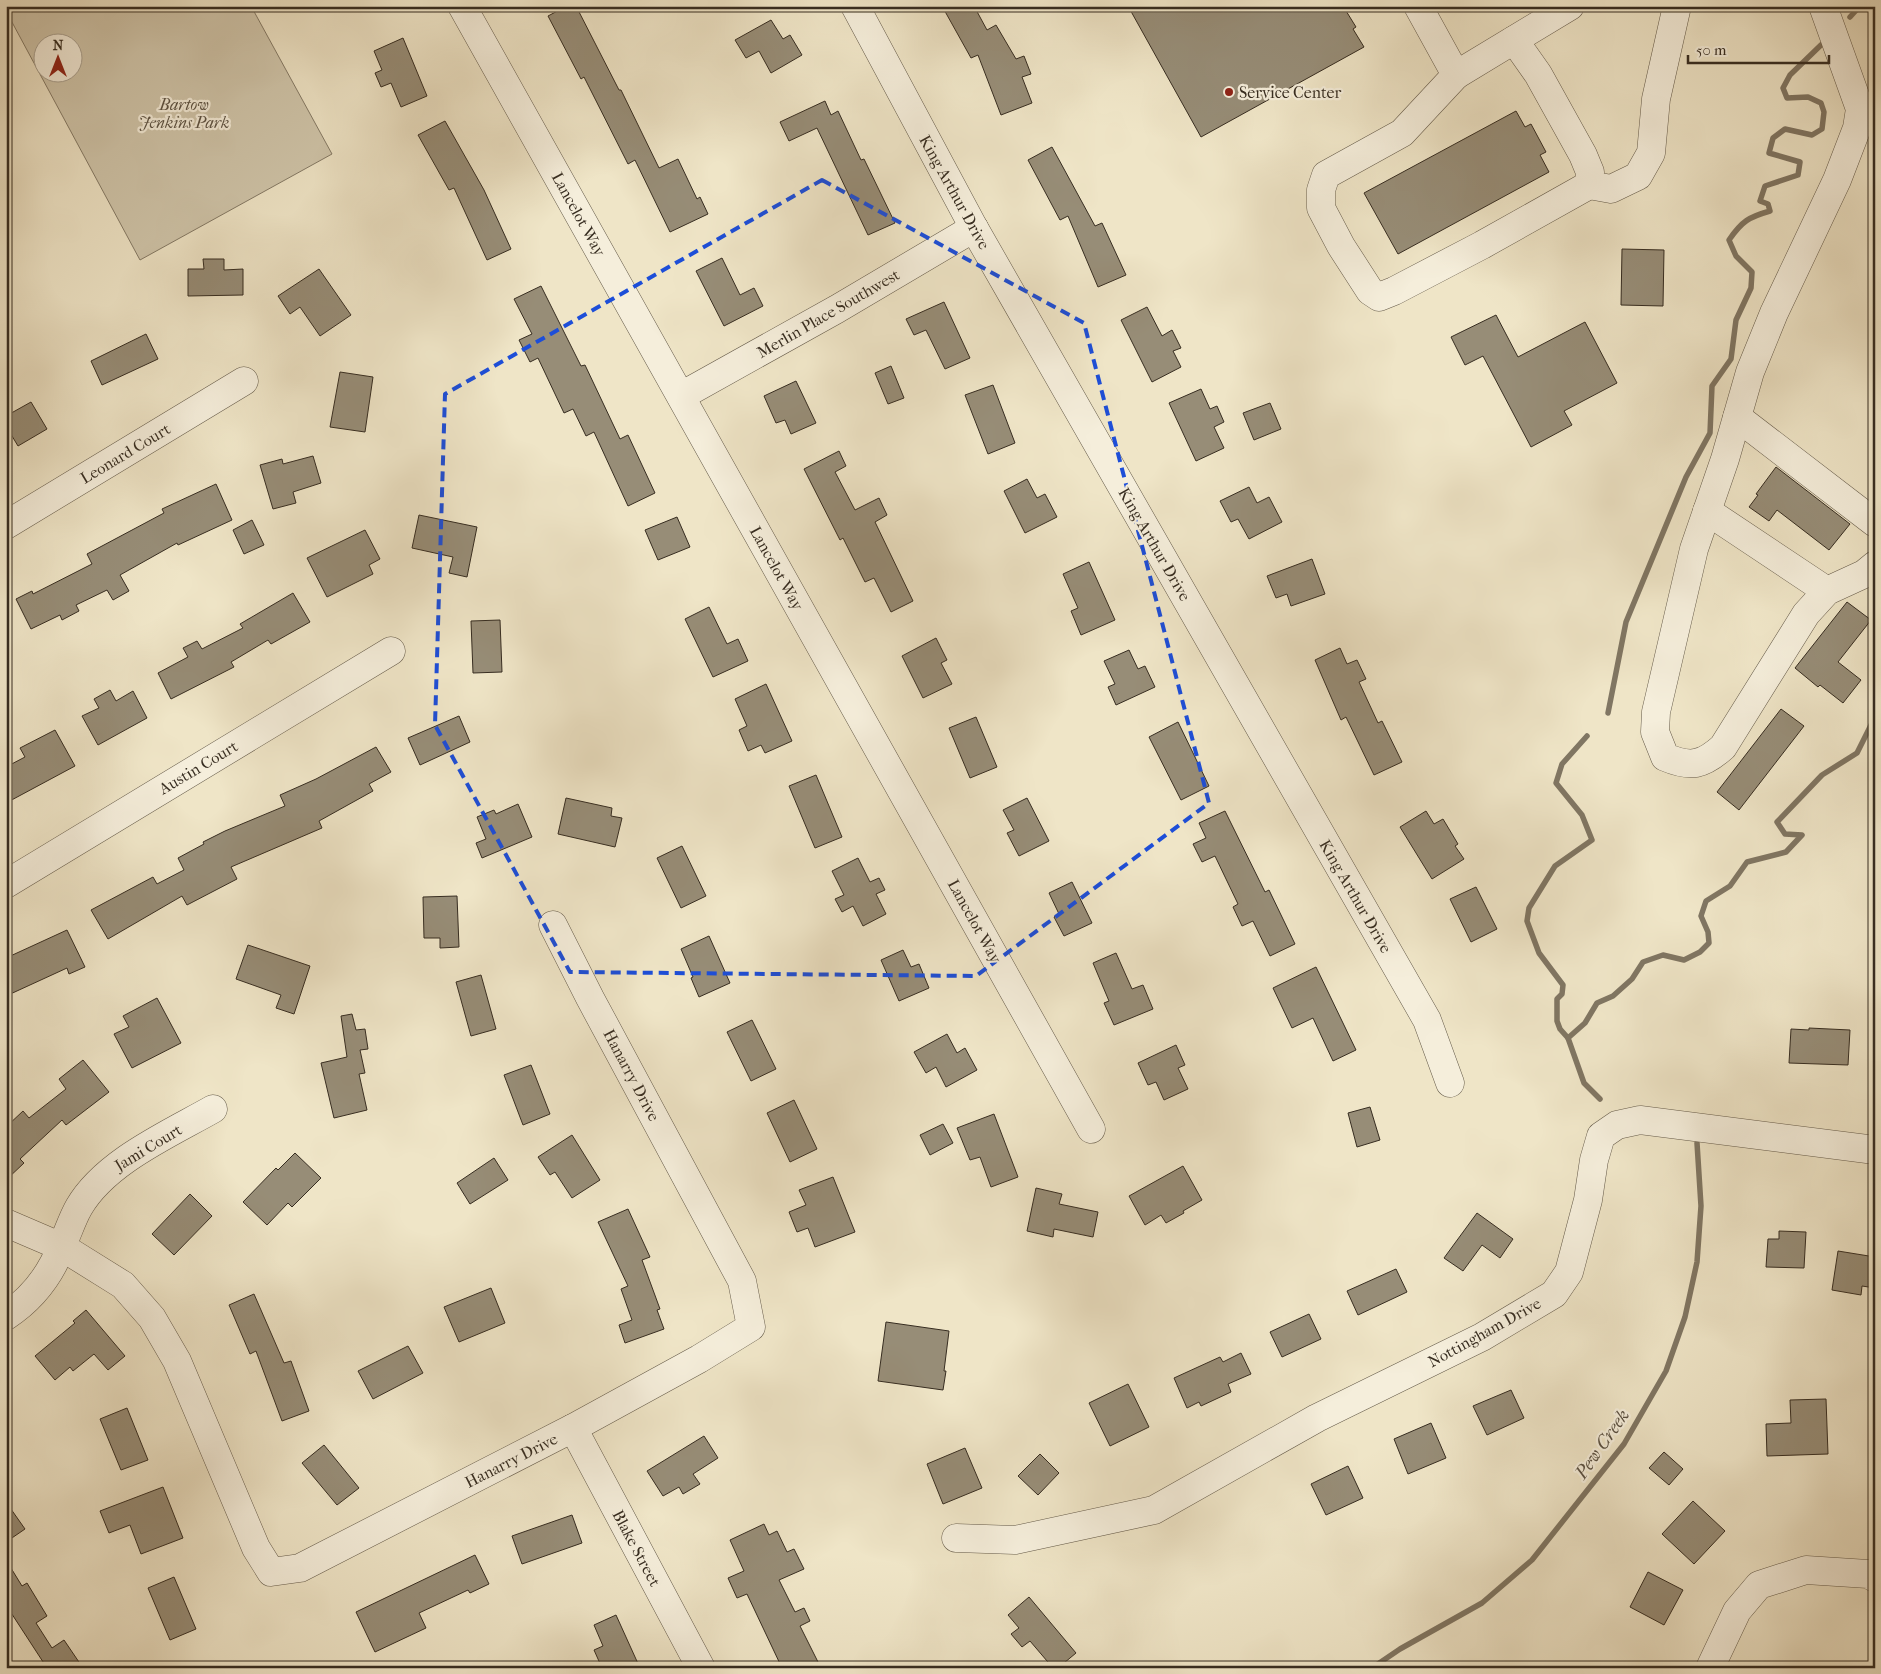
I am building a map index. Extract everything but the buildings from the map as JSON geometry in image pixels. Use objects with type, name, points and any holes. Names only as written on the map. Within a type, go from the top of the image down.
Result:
[{"type":"street","name":"Lancelot Way","points":[[462,6],[1091,1129]]},
{"type":"street","name":"King Arthur Drive","points":[[855,6],[974,228],[1427,1020],[1450,1083]]},
{"type":"street","points":[[1418,6],[1456,75]]},
{"type":"street","points":[[1570,6],[1456,75],[1402,133],[1326,175],[1320,190],[1321,208],[1370,291],[1379,296],[1394,290],[1482,245],[1589,185],[1611,189],[1638,176],[1652,154],[1656,99],[1676,6]]},
{"type":"street","points":[[1823,6],[1860,109],[1858,128],[1774,313],[1750,372],[1725,459],[1694,549],[1656,712],[1655,732],[1665,757],[1678,762],[1702,762],[1723,747],[1806,614],[1827,591],[1864,574],[1875,565]]},
{"type":"street","points":[[1514,40],[1538,74],[1583,155],[1590,172],[1589,185]]},
{"type":"street","name":"Merlin Place Southwest","points":[[681,396],[837,309],[974,228]]},
{"type":"street","name":"Leonard Court","points":[[6,525],[244,381]]},
{"type":"street","points":[[1737,417],[1875,522]]},
{"type":"street","points":[[1707,511],[1827,591]]},
{"type":"street","name":"Austin Court","points":[[6,884],[391,651]]},
{"type":"street","name":"Hanarry Drive","points":[[6,1222],[62,1247],[123,1285],[152,1318],[177,1361],[256,1548],[271,1572],[300,1568],[573,1428],[700,1359],[752,1327],[742,1281],[590,998],[553,925]]},
{"type":"street","name":"Jami Court","points":[[6,1316],[22,1306],[50,1272],[79,1206],[107,1172],[136,1152],[213,1109]]},
{"type":"street","name":"Nottingham Drive","points":[[956,1538],[1015,1540],[1154,1510],[1317,1418],[1482,1337],[1554,1294],[1569,1272],[1588,1200],[1594,1160],[1601,1136],[1617,1125],[1640,1120],[1875,1150]]},
{"type":"street","name":"Blake Street","points":[[573,1428],[701,1668]]},
{"type":"street","points":[[1710,1668],[1737,1611],[1759,1585],[1806,1570],[1868,1574],[1875,1578]]},
{"type":"highlighted area","points":[[822,180],[1084,323],[1209,803],[976,976],[570,972],[435,725],[445,394]]},
{"type":"green space","name":"Bartow Jenkins Park","points":[[6,6],[251,6],[332,154],[140,260],[44,82],[82,82],[82,32],[32,32],[32,59],[6,11]]},
{"type":"waterway","points":[[1850,17],[1860,6]]},
{"type":"waterway","points":[[1608,713],[1626,622],[1686,477],[1710,433],[1712,386],[1731,359],[1736,320],[1751,288],[1752,272],[1736,256],[1729,240],[1746,221],[1770,211],[1768,204],[1760,201],[1765,186],[1798,175],[1800,162],[1769,153],[1773,138],[1785,129],[1812,135],[1822,129],[1824,112],[1821,103],[1808,97],[1787,98],[1783,88],[1790,75],[1821,45]]},
{"type":"waterway","name":"Pew Creek","points":[[1568,1038],[1585,1023],[1597,1003],[1613,996],[1632,979],[1643,962],[1663,955],[1684,960],[1700,952],[1709,943],[1708,932],[1701,916],[1706,901],[1730,886],[1747,862],[1786,852],[1802,835],[1785,834],[1777,822],[1822,775],[1857,753],[1875,717]]},
{"type":"waterway","points":[[1587,736],[1562,764],[1556,783],[1582,815],[1592,840],[1555,866],[1529,908],[1527,921],[1539,953],[1563,985],[1562,994],[1557,999],[1557,1021],[1560,1029],[1568,1038],[1584,1083],[1600,1099]]},
{"type":"waterway","name":"Pew Creek","points":[[1372,1668],[1400,1649],[1482,1603],[1532,1560],[1624,1444],[1666,1371],[1685,1317],[1697,1262],[1701,1206],[1697,1143]]},
{"type":"place","name":"Service Center","points":[[1229,92]]}]
